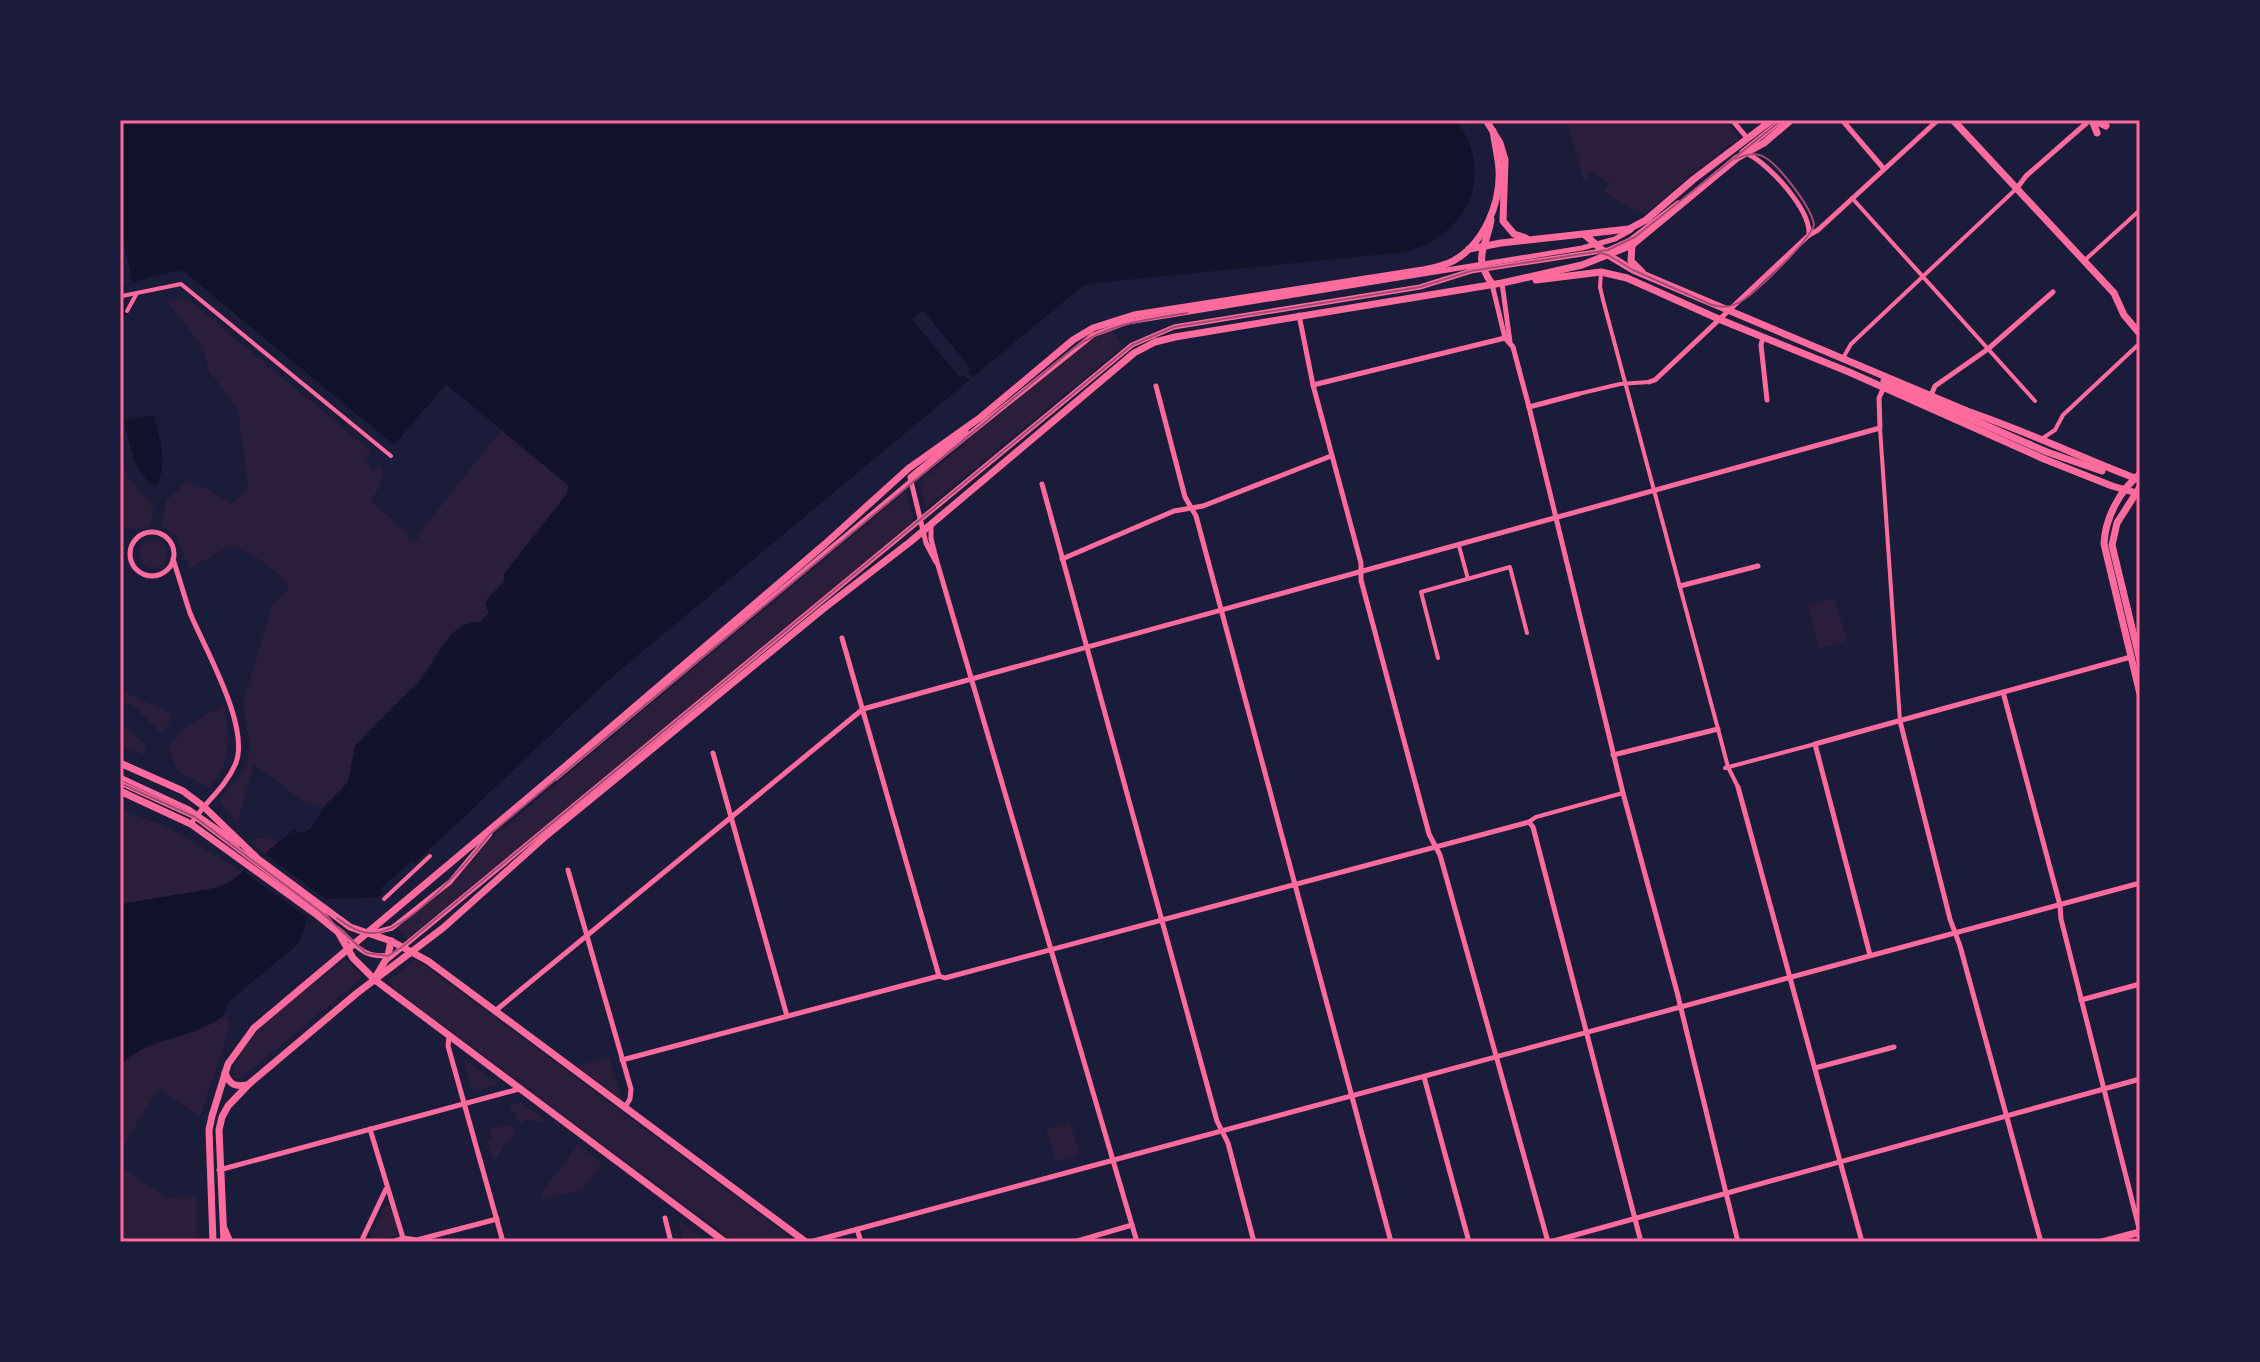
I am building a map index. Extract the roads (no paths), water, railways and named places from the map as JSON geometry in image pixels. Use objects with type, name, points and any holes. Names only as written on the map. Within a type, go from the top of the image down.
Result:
[{"type":"street","points":[[1486,120],[1500,143],[1506,169],[1503,221],[1514,234],[1532,239]]},
{"type":"street","points":[[1732,120],[1748,139]]},
{"type":"street","points":[[1502,283],[1582,265],[1642,223],[1772,120]]},
{"type":"street","points":[[375,980],[380,967],[391,955],[1132,345],[1174,327],[1420,287],[1481,267],[1582,248],[1603,250],[1635,237],[1782,120]]},
{"type":"street","points":[[369,933],[392,928],[450,882],[489,835],[1074,348],[1105,329],[1128,322],[1632,245],[1737,158],[1748,154],[1791,120]]},
{"type":"street","points":[[1842,120],[1884,169]]},
{"type":"street","points":[[1529,407],[1626,383],[1655,380],[1809,235],[1938,120]]},
{"type":"street","points":[[1953,120],[2114,293],[2124,315],[2140,334]]},
{"type":"street","points":[[1843,358],[1851,344],[2016,189],[2026,176],[2092,120]]},
{"type":"street","points":[[2092,120],[2106,126]]},
{"type":"street","points":[[2092,120],[2097,133]]},
{"type":"street","points":[[1493,131],[1499,178],[1481,267],[1492,284],[1529,407],[1613,755],[1681,1007],[1738,1242]]},
{"type":"street","points":[[1748,154],[1765,165],[1804,211],[1810,224],[1809,235]]},
{"type":"street","points":[[1852,198],[2035,401]]},
{"type":"street","points":[[2084,261],[2140,210]]},
{"type":"street","points":[[1469,249],[1491,217]]},
{"type":"street","points":[[937,562],[929,551],[922,531],[910,483],[913,474],[1073,340],[1093,328],[1116,319],[1423,270],[1446,264],[1469,249],[1483,246],[1621,231],[1642,223]]},
{"type":"street","points":[[1588,234],[1603,250],[1650,278],[2041,439],[2138,484]]},
{"type":"street","points":[[1632,245],[1631,261],[1650,278]]},
{"type":"street","points":[[1601,272],[1600,287],[1726,768],[1738,787],[1862,1242]]},
{"type":"street","points":[[224,1242],[219,1130],[228,1106],[249,1084],[375,980],[414,952],[547,835],[1144,347],[1175,337],[1299,315],[1492,284],[1601,272],[1627,278],[2044,459],[2124,490]]},
{"type":"street","points":[[1502,283],[1507,341]]},
{"type":"street","points":[[122,296],[181,284],[391,456]]},
{"type":"street","points":[[1931,395],[1935,386],[1988,349],[2053,292]]},
{"type":"street","points":[[127,311],[137,293]]},
{"type":"street","points":[[1729,312],[1754,326],[2047,452],[2138,484]]},
{"type":"street","points":[[1299,315],[1313,385],[1427,828],[1440,855],[1549,1242],[2140,1079]]},
{"type":"street","points":[[1763,337],[1761,345],[1767,400]]},
{"type":"street","points":[[1313,385],[1507,341]]},
{"type":"street","points":[[2041,439],[2055,430],[2063,415],[2140,343]]},
{"type":"street","points":[[1156,386],[1185,497],[1193,509],[1391,1242]]},
{"type":"street","points":[[1884,387],[1879,398],[1880,428],[1900,721],[2041,1242]]},
{"type":"street","points":[[213,1242],[209,1130],[225,1073],[238,1048],[254,1028],[814,554],[909,468],[981,417]]},
{"type":"street","points":[[495,1011],[863,709],[1880,428]]},
{"type":"street","points":[[1062,559],[1174,511],[1193,509],[1331,456]]},
{"type":"street","points":[[1042,484],[1254,1242]]},
{"type":"street","points":[[2138,484],[2124,490],[2109,520],[2104,544],[2138,657]]},
{"type":"street","points":[[2138,484],[2117,523],[2112,545],[2138,657],[2140,694]]},
{"type":"street","points":[[931,523],[931,539],[937,562],[1137,1242]]},
{"type":"street","points":[[180,580],[163,573],[149,575],[136,568],[131,555],[134,542],[145,533],[159,533],[170,541],[190,611],[223,679],[239,744],[237,762],[225,784],[197,815]]},
{"type":"street","points":[[1459,546],[1468,579]]},
{"type":"street","points":[[163,573],[173,559]]},
{"type":"street","points":[[1680,586],[1758,566]]},
{"type":"street","points":[[1438,658],[1421,592],[1510,567],[1527,633]]},
{"type":"street","points":[[842,638],[939,976]]},
{"type":"street","points":[[1726,768],[2138,657]]},
{"type":"street","points":[[2003,692],[2060,905],[2140,1232],[2102,1242]]},
{"type":"street","points":[[1613,755],[1718,729]]},
{"type":"street","points":[[1815,744],[1870,955]]},
{"type":"street","points":[[713,753],[787,1016]]},
{"type":"street","points":[[120,763],[183,791],[197,815],[254,863]]},
{"type":"street","points":[[120,780],[197,815],[254,863],[321,912],[414,952],[808,1242],[2140,883]]},
{"type":"street","points":[[120,791],[197,815]]},
{"type":"street","points":[[622,1060],[939,976],[945,978],[1051,950],[1529,822],[1536,817],[1623,793]]},
{"type":"street","points":[[1529,822],[1533,827],[1641,1242]]},
{"type":"street","points":[[384,899],[430,856]]},
{"type":"street","points":[[568,870],[631,1089],[625,1107]]},
{"type":"street","points":[[321,912],[336,929],[367,954],[376,957],[391,955]]},
{"type":"street","points":[[336,929],[348,951],[375,980],[723,1241]]},
{"type":"street","points":[[391,941],[391,955]]},
{"type":"street","points":[[2081,1000],[2140,984]]},
{"type":"street","points":[[449,1037],[448,1046],[463,1104],[503,1242]]},
{"type":"street","points":[[1815,1068],[1894,1047]]},
{"type":"street","points":[[225,1073],[229,1082],[236,1086],[249,1084]]},
{"type":"street","points":[[1424,1077],[1469,1242]]},
{"type":"street","points":[[211,1171],[519,1089]]},
{"type":"street","points":[[370,1129],[403,1238]]},
{"type":"street","points":[[361,1242],[386,1188]]},
{"type":"street","points":[[665,1218],[671,1242]]},
{"type":"street","points":[[392,1242],[403,1238],[417,1240],[497,1219]]},
{"type":"street","points":[[1074,1242],[1132,1225]]},
{"type":"street","points":[[224,1227],[231,1242]]},
{"type":"street","points":[[857,1229],[861,1242]]},
{"type":"tram line","points":[[120,783],[195,817],[321,912],[366,953],[388,956],[1132,345],[1174,327],[1420,287],[1471,271],[1608,250],[1635,237],[1782,120]]},
{"type":"tram line","points":[[1596,252],[1712,305],[1731,306],[1746,298],[1792,255],[1814,225],[1802,199],[1772,163],[1755,154],[1736,159]]},
{"type":"tram line","points":[[337,918],[357,930],[371,933],[385,930],[418,910],[467,862],[489,835],[1074,348],[1114,328],[1187,313]]}]
